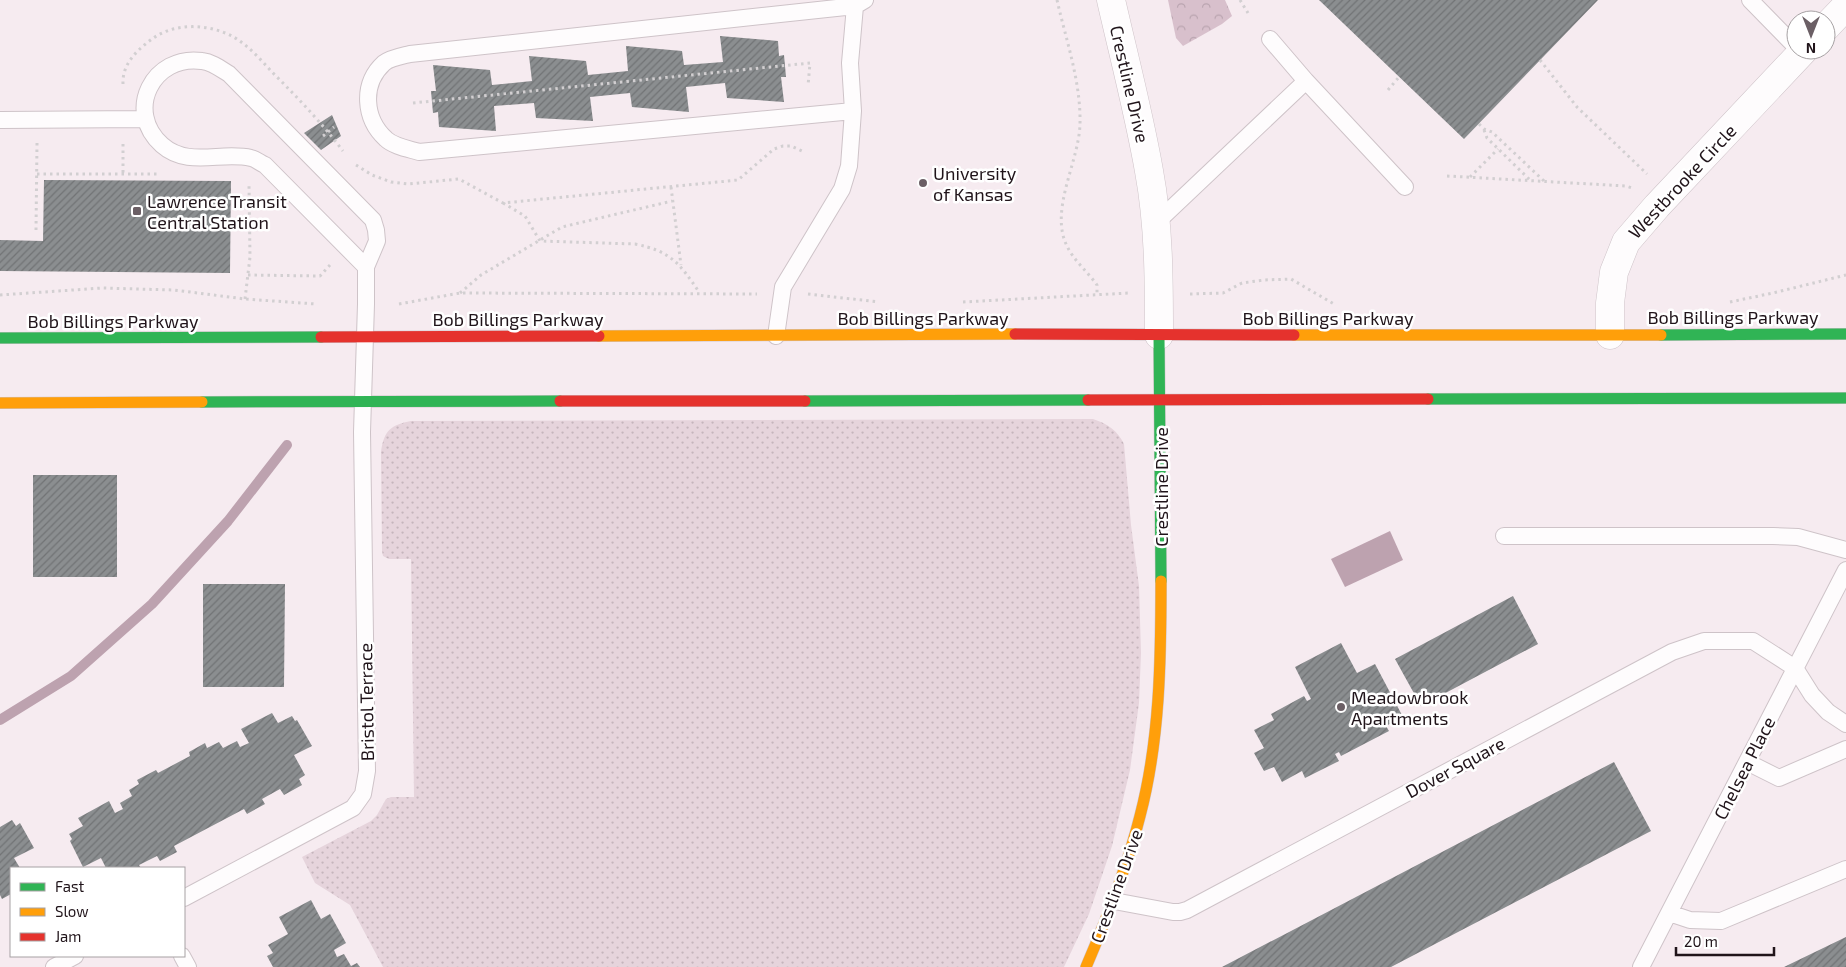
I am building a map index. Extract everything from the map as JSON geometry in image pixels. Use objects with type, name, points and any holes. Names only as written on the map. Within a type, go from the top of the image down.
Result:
[{"type":"main road","name":"Bob Billings Parkway","points":[[0,338],[1846,334]]},
{"type":"main road","name":"Crestline Drive","points":[[1086,967],[1126,871],[1141,813],[1155,733],[1160,676],[1161,595],[1159,335]]},
{"type":"main road","points":[[0,402],[1846,398]]},
{"type":"street","name":"Crestline Drive","points":[[1111,0],[1150,172],[1159,294],[1159,335]]},
{"type":"street","points":[[1836,16],[1846,6]]},
{"type":"street","name":"Westbrooke Circle","points":[[1610,335],[1610,303],[1614,272],[1626,242],[1791,60]]},
{"type":"lane","points":[[1750,0],[1786,36]]},
{"type":"lane","points":[[776,336],[783,287],[842,189],[849,166],[852,111],[850,63],[860,3],[410,54],[386,62],[371,79],[367,103],[373,124],[388,141],[419,152],[852,111]]},
{"type":"lane","points":[[1270,39],[1306,82],[1405,187]]},
{"type":"lane","points":[[189,60],[204,61],[217,66],[229,74],[373,220],[377,241],[366,267],[265,165],[253,158],[190,158],[175,153],[152,135],[144,119],[143,106],[147,92],[153,81],[162,71],[175,64],[189,60]]},
{"type":"lane","points":[[1155,224],[1306,82]]},
{"type":"lane","points":[[0,120],[144,119]]},
{"type":"lane","name":"Bristol Terrace","points":[[185,897],[353,808],[363,794],[367,771],[363,401],[366,338],[366,267]]},
{"type":"lane","points":[[1504,536],[1798,537],[1846,550]]},
{"type":"lane","name":"Chelsea Place","points":[[1641,967],[1846,570]]},
{"type":"lane","name":"Dover Square","points":[[1114,901],[1173,912],[1187,910],[1686,646],[1704,641],[1754,641],[1795,668]]},
{"type":"lane","points":[[1795,668],[1812,695],[1828,712],[1846,724]]},
{"type":"lane","points":[[1747,762],[1779,778],[1846,750]]},
{"type":"lane","points":[[1669,913],[1690,920],[1721,921],[1846,869]]},
{"type":"lane","points":[[54,967],[73,957]]},
{"type":"path","points":[[1057,0],[1078,93],[1080,112],[1080,126],[1062,206],[1061,226],[1067,248],[1097,285],[1097,294]]},
{"type":"path","points":[[1240,0],[1248,14]]},
{"type":"path","points":[[1540,60],[1577,107],[1647,174],[1642,179]]},
{"type":"path","points":[[413,103],[810,63],[808,86]]},
{"type":"path","points":[[1388,90],[1399,77]]},
{"type":"path","points":[[1479,124],[1484,129],[1492,132],[1545,181]]},
{"type":"path","points":[[1484,129],[1487,138],[1531,180]]},
{"type":"path","points":[[124,141],[124,174]]},
{"type":"path","points":[[36,230],[37,144]]},
{"type":"path","points":[[1470,177],[1498,149]]},
{"type":"path","points":[[37,174],[161,174]]},
{"type":"path","points":[[1447,176],[1626,186],[1640,192],[1657,206]]},
{"type":"path","points":[[245,299],[250,257],[248,177]]},
{"type":"path","points":[[1633,189],[1638,184]]},
{"type":"path","points":[[671,187],[681,266]]},
{"type":"path","points":[[460,293],[481,275],[562,227],[672,201]]},
{"type":"path","points":[[502,203],[525,216],[540,241]]},
{"type":"path","points":[[540,241],[650,246],[667,255],[681,266],[699,293]]},
{"type":"path","points":[[248,275],[320,276],[331,264],[330,256]]},
{"type":"path","points":[[1722,302],[1732,302],[1773,294],[1846,275]]},
{"type":"path","points":[[1198,294],[1223,294],[1242,283],[1291,279],[1336,305]]},
{"type":"path","points":[[0,296],[102,288],[174,290],[245,299],[322,304]]},
{"type":"path","points":[[955,302],[1122,292]]},
{"type":"path","points":[[401,304],[460,293],[752,294]]},
{"type":"path","points":[[806,294],[881,302]]},
{"type":"shaded area","points":[[1093,419],[1112,428],[1124,444],[1131,525],[1139,586],[1141,653],[1139,703],[1130,770],[1112,846],[1089,914],[1064,967],[383,967],[350,905],[315,883],[302,857],[371,821],[377,815],[386,799],[391,797],[414,797],[411,559],[389,559],[383,556],[382,551],[381,452],[384,438],[398,424],[411,421]]},
{"type":"shaded area","points":[[1390,531],[1403,560],[1345,587],[1331,559]]},
{"type":"green space","points":[[1168,0],[1225,0],[1232,16],[1222,24],[1183,46],[1176,38]]},
{"type":"building","points":[[1319,0],[1598,0],[1464,139]]},
{"type":"building","points":[[720,36],[778,41],[779,56],[784,55],[786,77],[781,77],[784,102],[727,98],[725,83],[686,87],[689,112],[632,107],[630,93],[590,97],[593,121],[536,118],[534,103],[494,106],[496,131],[439,127],[438,112],[433,113],[431,91],[436,91],[433,65],[490,70],[492,85],[532,81],[529,56],[586,61],[588,75],[628,71],[626,46],[682,51],[684,65],[723,62]]},
{"type":"building","points":[[332,115],[341,136],[321,150],[304,133]]},
{"type":"building","name":"Lawrence Transit Central Station","points":[[44,180],[231,181],[230,273],[0,271],[0,240],[43,241]]},
{"type":"building","points":[[33,475],[117,475],[117,577],[33,577]]},
{"type":"building","points":[[203,584],[285,584],[284,687],[203,687]]},
{"type":"building","points":[[1513,596],[1538,644],[1421,706],[1395,659]]},
{"type":"building","name":"Meadowbrook Apartments","points":[[1341,643],[1357,673],[1375,664],[1403,717],[1386,726],[1389,731],[1341,756],[1339,752],[1335,754],[1339,761],[1305,778],[1302,771],[1282,782],[1274,767],[1264,771],[1254,753],[1264,748],[1254,730],[1274,720],[1271,714],[1304,696],[1307,701],[1311,699],[1295,667]]},
{"type":"building","points":[[272,713],[278,723],[292,716],[295,721],[297,720],[312,746],[294,755],[305,775],[299,779],[302,785],[284,795],[280,789],[262,799],[265,804],[247,814],[244,809],[174,846],[177,852],[160,861],[157,856],[139,865],[140,867],[106,867],[101,858],[83,867],[70,841],[72,839],[69,834],[83,826],[78,818],[109,801],[115,813],[123,809],[120,803],[132,796],[129,790],[139,784],[137,780],[156,770],[158,773],[190,756],[189,752],[205,743],[207,748],[219,742],[223,748],[237,741],[240,747],[249,743],[241,729]]},
{"type":"building","points":[[1614,762],[1651,831],[1391,967],[1222,967]]},
{"type":"building","points":[[12,820],[16,826],[20,823],[34,848],[14,858],[19,867],[10,867],[10,895],[2,899],[0,895],[0,827]]},
{"type":"building","points":[[311,900],[321,919],[330,914],[346,943],[334,950],[337,957],[344,954],[351,966],[357,963],[360,967],[273,967],[267,956],[273,953],[268,945],[288,934],[279,917]]},
{"type":"building","points":[[1846,937],[1846,967],[1784,967]]},
{"type":"waterway","points":[[0,720],[71,676],[152,604],[228,521],[287,445]]},
{"type":"traffic: fast","points":[[1661,335],[1846,334]]},
{"type":"traffic: fast","points":[[1159,335],[1161,581]]},
{"type":"traffic: fast","points":[[0,338],[321,337]]},
{"type":"traffic: fast","points":[[1428,399],[1846,398]]},
{"type":"traffic: fast","points":[[805,401],[1088,400]]},
{"type":"traffic: fast","points":[[202,402],[560,401]]},
{"type":"traffic: slow","points":[[599,336],[1015,334]]},
{"type":"traffic: slow","points":[[1294,335],[1661,335]]},
{"type":"traffic: slow","points":[[0,403],[202,402]]},
{"type":"traffic: slow","points":[[1086,967],[1123,874],[1147,787],[1158,699],[1161,581]]},
{"type":"traffic: jam","points":[[1015,334],[1294,335]]},
{"type":"traffic: jam","points":[[321,337],[599,336]]},
{"type":"traffic: jam","points":[[1088,400],[1428,399]]},
{"type":"traffic: jam","points":[[560,401],[805,401]]},
{"type":"place","name":"University of Kansas","points":[[923,183]]},
{"type":"place","name":"Lawrence Transit Central Station","points":[[137,211]]},
{"type":"place","name":"Meadowbrook Apartments","points":[[1341,707]]}]
